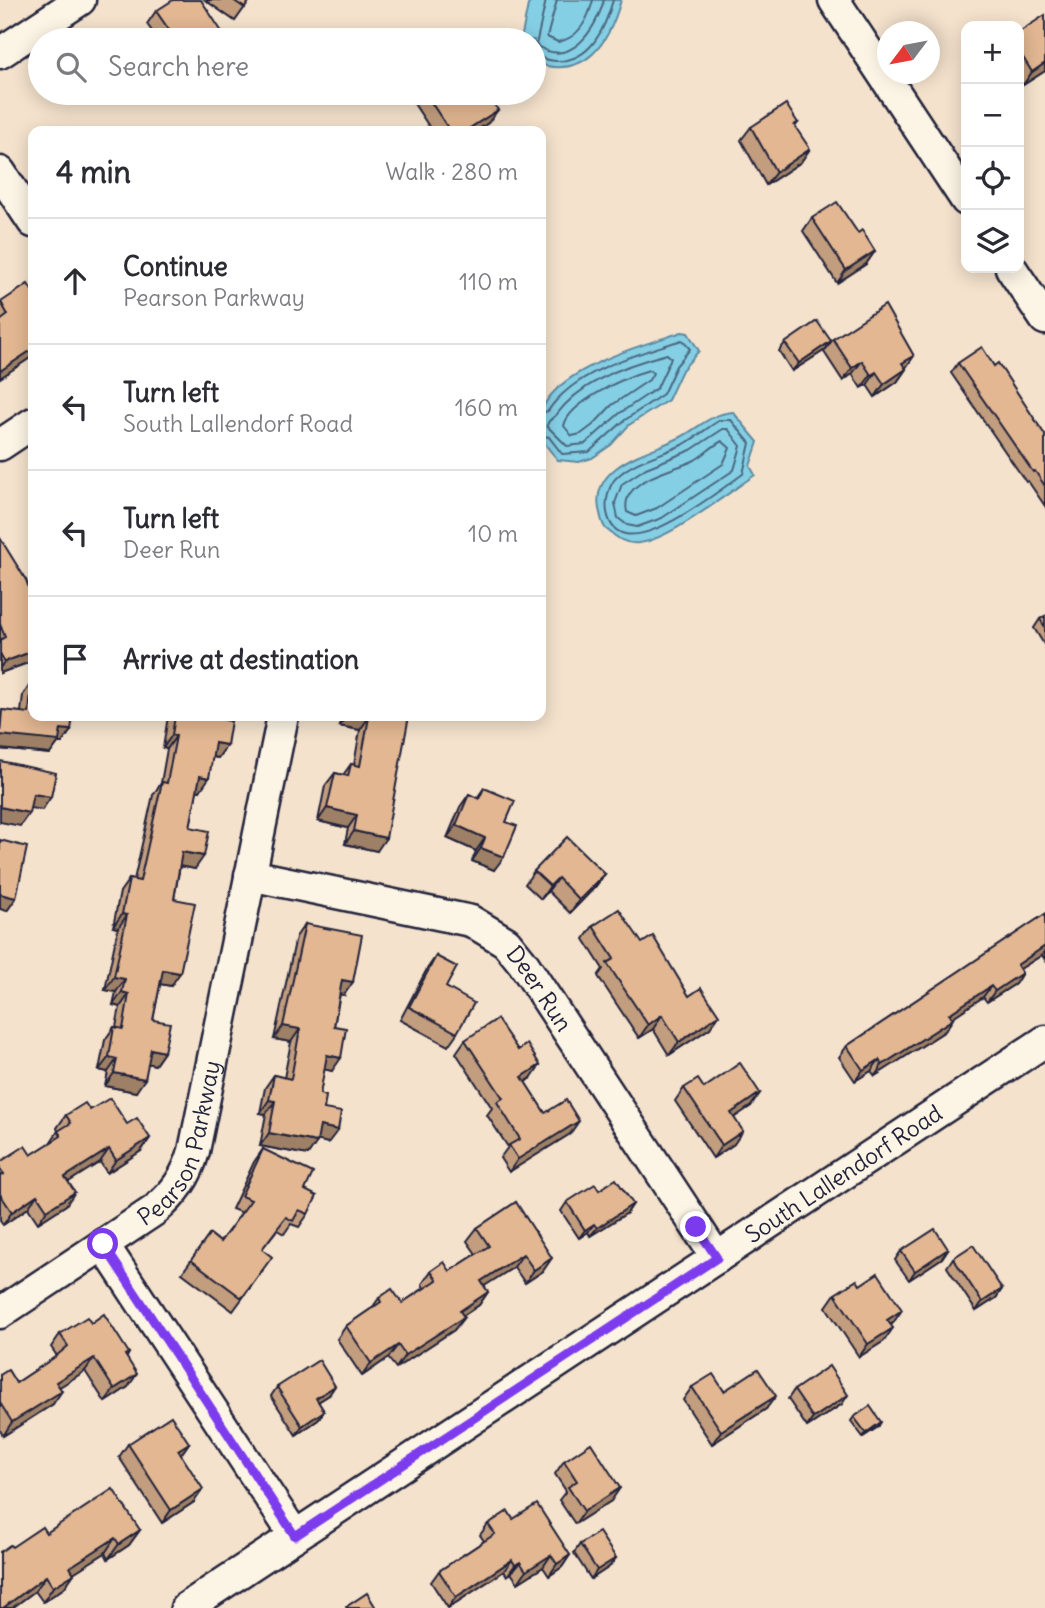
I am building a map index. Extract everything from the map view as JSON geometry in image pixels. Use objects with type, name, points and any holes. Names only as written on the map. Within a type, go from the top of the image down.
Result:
[{"type":"street","points":[[38,28],[80,0]]},
{"type":"street","points":[[834,0],[961,192]]},
{"type":"street","points":[[0,53],[28,34]]},
{"type":"street","points":[[0,172],[28,214]]},
{"type":"street","points":[[1014,273],[1045,319]]},
{"type":"street","points":[[0,445],[28,426]]},
{"type":"street","name":"Pearson Parkway","points":[[0,1313],[167,1199],[189,1167],[282,721]]},
{"type":"street","name":"Deer Run","points":[[250,875],[471,920],[506,942],[523,963],[717,1258]]},
{"type":"street","name":"South Lallendorf Road","points":[[186,1608],[1045,1041]]},
{"type":"street","points":[[103,1244],[295,1536]]},
{"type":"water","points":[[533,0],[621,0],[610,30],[593,54],[581,62],[553,67],[546,65],[546,28],[523,28],[528,5]]},
{"type":"water","points":[[682,332],[688,333],[699,351],[682,370],[668,400],[629,425],[611,445],[592,458],[579,462],[558,460],[546,445],[546,404],[549,398],[566,381],[588,367]]},
{"type":"water","points":[[733,412],[758,442],[750,466],[755,475],[682,525],[652,540],[629,543],[606,529],[599,509],[599,493],[604,480],[614,470],[640,454],[681,437],[711,418]]},
{"type":"building","points":[[173,0],[201,0],[219,28],[168,28],[156,11]]},
{"type":"building","points":[[233,0],[250,0],[245,8]]},
{"type":"building","points":[[1045,15],[1045,63],[1032,72],[1024,59],[1024,29]]},
{"type":"building","points":[[786,104],[798,123],[794,125],[810,149],[776,172],[751,127]]},
{"type":"building","points":[[433,105],[494,105],[498,110],[473,126],[447,126]]},
{"type":"building","points":[[837,202],[858,233],[862,230],[875,251],[846,270],[812,218]]},
{"type":"building","points":[[28,284],[28,352],[0,371],[0,321],[8,315],[1,302]]},
{"type":"building","points":[[885,305],[914,356],[902,363],[906,369],[884,384],[876,372],[871,375],[862,361],[852,368],[833,339]]},
{"type":"building","points":[[817,321],[831,341],[799,363],[785,343]]},
{"type":"building","points":[[982,347],[994,366],[998,363],[1045,435],[1045,486],[958,363]]},
{"type":"building","points":[[0,538],[28,585],[28,653],[4,662],[0,653],[0,640],[5,637],[0,624]]},
{"type":"building","points":[[2,710],[28,713],[28,721],[72,721],[71,730],[61,729],[59,741],[0,735]]},
{"type":"building","points":[[174,721],[231,721],[227,745],[215,743],[209,778],[200,776],[190,827],[209,831],[204,856],[182,852],[174,899],[195,903],[180,973],[163,970],[153,1020],[170,1023],[164,1052],[151,1049],[145,1079],[114,1073],[117,1059],[109,1057],[114,1027],[123,1029],[129,994],[122,992],[125,979],[114,977],[127,915],[122,914],[129,879],[140,881],[162,782],[167,783],[176,736],[172,735]]},
{"type":"building","points":[[368,721],[408,721],[386,838],[354,831],[357,815],[327,808],[335,773],[348,776],[351,764],[360,766]]},
{"type":"building","points":[[0,761],[56,773],[51,797],[33,794],[29,813],[0,807]]},
{"type":"building","points":[[484,788],[515,801],[506,822],[517,826],[504,857],[481,848],[485,838],[456,825],[469,794],[479,799]]},
{"type":"building","points":[[567,837],[605,874],[579,900],[558,878],[550,886],[534,871]]},
{"type":"building","points":[[0,840],[27,847],[16,898],[0,894]]},
{"type":"building","points":[[619,909],[642,943],[653,936],[689,996],[701,988],[719,1015],[679,1042],[662,1015],[648,1025],[607,963],[614,959],[593,926]]},
{"type":"building","points":[[1045,914],[1045,946],[1017,965],[1022,973],[995,991],[991,986],[949,1014],[953,1019],[882,1065],[879,1060],[863,1070],[847,1046]]},
{"type":"building","points":[[305,924],[362,935],[353,982],[342,980],[334,1026],[346,1028],[341,1058],[327,1055],[320,1094],[326,1096],[324,1109],[341,1112],[338,1130],[320,1126],[317,1142],[269,1133],[275,1101],[269,1100],[274,1075],[291,1079],[300,1029],[283,1026]]},
{"type":"building","points":[[436,956],[457,967],[446,987],[474,1003],[457,1033],[409,1007]]},
{"type":"building","points":[[497,1019],[518,1050],[527,1044],[540,1065],[522,1077],[545,1113],[566,1100],[579,1121],[518,1159],[509,1145],[520,1139],[497,1102],[503,1098],[465,1040]]},
{"type":"building","points":[[740,1063],[760,1093],[731,1113],[743,1131],[722,1145],[684,1088],[698,1079],[704,1088]]},
{"type":"building","points":[[110,1098],[127,1124],[137,1118],[150,1138],[116,1160],[109,1149],[65,1177],[75,1192],[47,1210],[37,1195],[12,1212],[0,1194],[0,1176],[4,1174],[0,1169],[0,1162],[25,1146],[31,1155],[61,1136],[58,1131],[71,1123],[66,1115],[85,1103],[90,1110]]},
{"type":"building","points":[[263,1149],[313,1173],[305,1190],[317,1196],[308,1214],[299,1210],[293,1221],[286,1217],[262,1249],[272,1257],[242,1298],[191,1260],[210,1234],[220,1242],[251,1200],[241,1196]]},
{"type":"building","points":[[616,1179],[633,1204],[597,1228],[594,1224],[585,1230],[567,1202],[595,1184],[599,1190]]},
{"type":"building","points":[[516,1202],[552,1258],[534,1270],[523,1254],[481,1281],[488,1292],[460,1311],[464,1317],[405,1355],[398,1345],[371,1363],[346,1326],[381,1302],[379,1298],[392,1289],[402,1303],[437,1280],[431,1271],[444,1262],[450,1271],[489,1246],[477,1228]]},
{"type":"building","points":[[935,1229],[948,1249],[915,1271],[901,1251]]},
{"type":"building","points":[[973,1245],[1002,1289],[982,1302],[953,1258]]},
{"type":"building","points":[[878,1273],[902,1310],[887,1320],[893,1328],[868,1344],[835,1294],[857,1280],[860,1285]]},
{"type":"building","points":[[104,1314],[129,1353],[125,1355],[137,1374],[114,1389],[94,1358],[56,1382],[62,1391],[12,1422],[0,1403],[0,1375],[8,1370],[16,1383],[68,1346],[60,1334],[87,1317],[91,1323]]},
{"type":"building","points":[[319,1360],[335,1386],[316,1398],[324,1411],[302,1426],[277,1387]]},
{"type":"building","points":[[829,1366],[848,1395],[813,1418],[794,1390]]},
{"type":"building","points":[[758,1369],[776,1396],[721,1431],[692,1387],[713,1374],[724,1391]]},
{"type":"building","points":[[870,1406],[881,1422],[866,1433],[854,1417]]},
{"type":"building","points":[[171,1416],[189,1443],[178,1450],[203,1489],[171,1510],[128,1444]]},
{"type":"building","points":[[591,1443],[620,1488],[584,1511],[568,1487],[577,1481],[564,1461]]},
{"type":"building","points":[[113,1489],[140,1530],[119,1544],[115,1538],[70,1567],[74,1574],[53,1587],[46,1576],[0,1608],[0,1552],[42,1527],[46,1533]]},
{"type":"building","points":[[537,1504],[570,1555],[557,1564],[551,1555],[526,1571],[520,1562],[515,1565],[512,1560],[456,1597],[439,1571],[495,1534],[488,1524],[508,1511],[513,1519]]},
{"type":"building","points":[[599,1532],[616,1558],[597,1570],[580,1544]]},
{"type":"building","points":[[367,1593],[376,1608],[346,1607]]},
{"type":"route","points":[[103,1244],[295,1536],[717,1258],[696,1227]]}]
